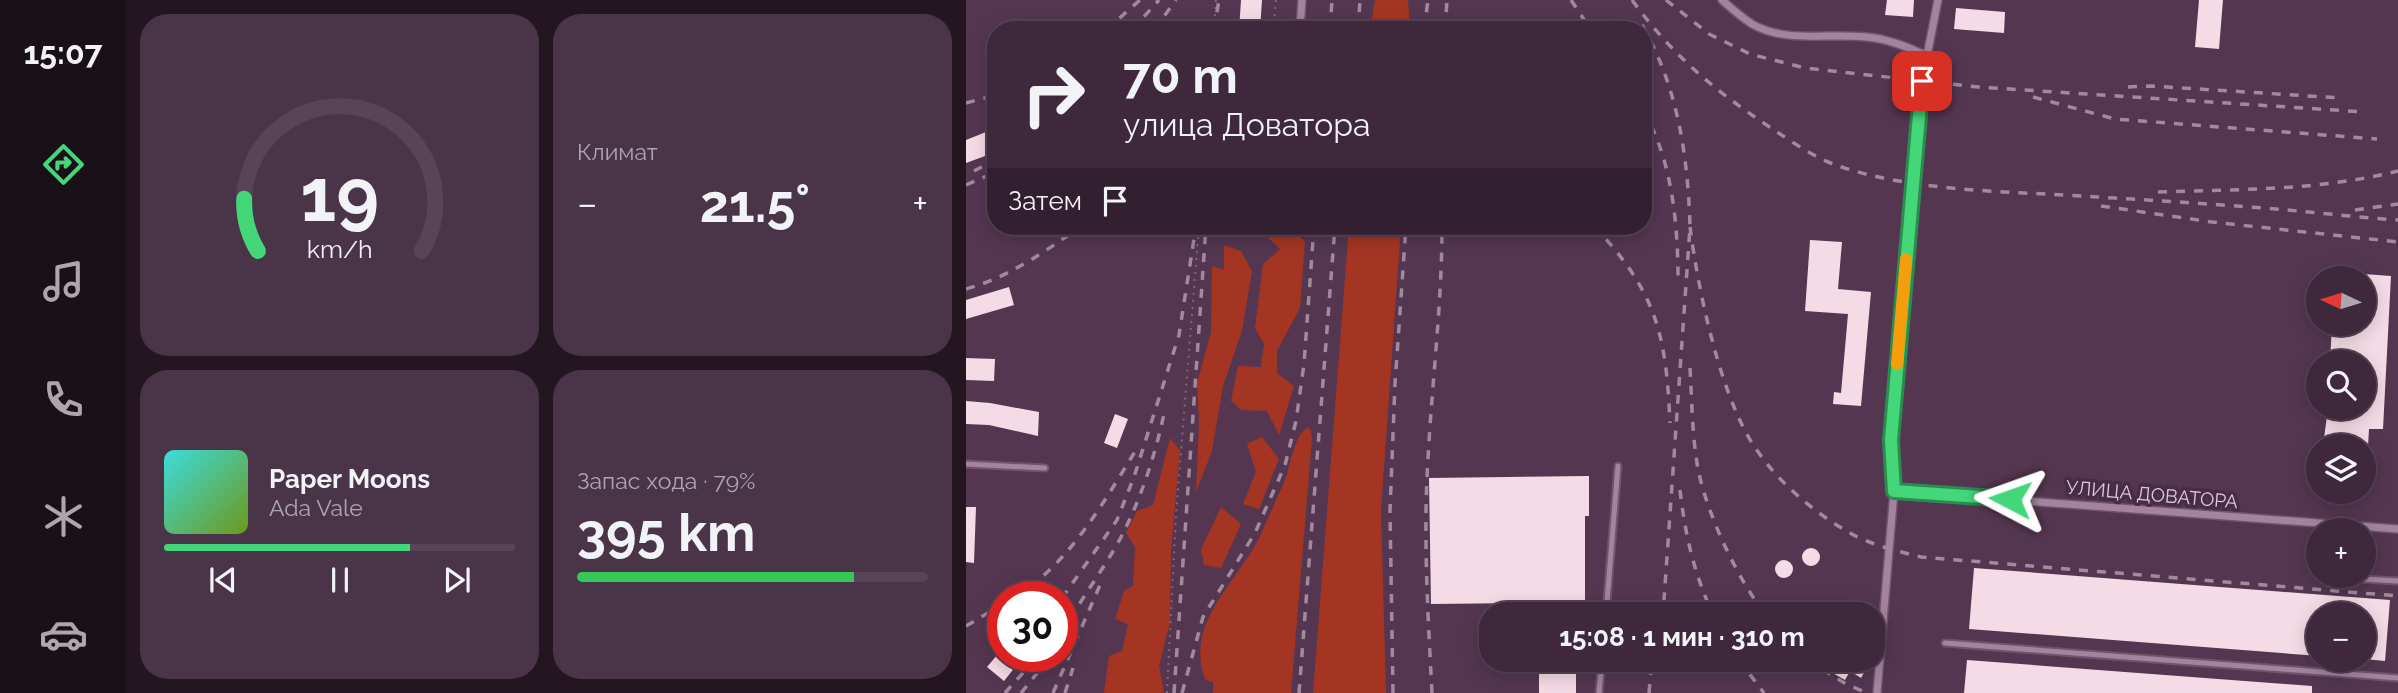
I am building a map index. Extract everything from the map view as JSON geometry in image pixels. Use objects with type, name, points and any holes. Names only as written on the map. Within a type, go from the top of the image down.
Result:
[{"type":"street","points":[[1301,21],[1302,0]]},
{"type":"street","points":[[1722,0],[1753,24],[1770,31],[1788,35],[1873,37],[1895,42],[1927,56]]},
{"type":"street","points":[[1877,693],[1894,491],[1891,440],[1921,94],[1938,0]]},
{"type":"street","name":"УЛИЦА ДОВАТОРА","points":[[1894,491],[2398,529]]},
{"type":"lane","points":[[966,464],[1045,468]]},
{"type":"lane","points":[[1607,602],[1618,466]]},
{"type":"lane","points":[[2376,580],[2398,582]]},
{"type":"lane","points":[[1945,643],[2398,678]]},
{"type":"lane","points":[[1599,693],[1601,672]]},
{"type":"path","points":[[1215,21],[1216,0]]},
{"type":"path","points":[[1274,21],[1276,0]]},
{"type":"path","points":[[1167,693],[1176,514],[1198,235]]},
{"type":"shaded area","points":[[1375,0],[1408,0],[1409,21],[1372,21]]},
{"type":"shaded area","points":[[1296,235],[1305,241],[1300,308],[1277,351],[1277,373],[1294,386],[1279,435],[1267,411],[1241,410],[1231,401],[1238,366],[1261,367],[1264,344],[1255,328],[1263,264],[1280,249],[1266,236]]},
{"type":"shaded area","points":[[1348,235],[1400,235],[1381,510],[1386,693],[1313,693]]},
{"type":"shaded area","points":[[1224,245],[1241,251],[1252,271],[1242,331],[1223,386],[1212,451],[1196,492],[1199,423],[1197,383],[1211,332],[1212,266],[1224,270]]},
{"type":"shaded area","points":[[1308,427],[1312,439],[1291,693],[1213,693],[1213,682],[1206,680],[1201,663],[1203,633],[1214,608],[1258,540],[1286,478],[1298,438]]},
{"type":"shaded area","points":[[1262,437],[1279,459],[1259,509],[1243,504],[1256,472],[1247,444]]},
{"type":"shaded area","points":[[1170,438],[1180,450],[1171,550],[1170,622],[1159,666],[1164,693],[1104,693],[1109,656],[1122,651],[1128,624],[1115,619],[1124,591],[1133,586],[1135,547],[1126,533],[1137,511],[1153,505]]},
{"type":"shaded area","points":[[1221,507],[1241,524],[1221,568],[1204,565],[1201,549]]},
{"type":"building","points":[[1241,0],[1262,0],[1261,21],[1240,21]]},
{"type":"building","points":[[1887,0],[1914,0],[1913,17],[1885,15]]},
{"type":"building","points":[[2199,0],[2223,0],[2219,49],[2195,47]]},
{"type":"building","points":[[1956,8],[2005,12],[2004,33],[1954,29]]},
{"type":"building","points":[[987,132],[987,155],[966,163],[966,140]]},
{"type":"building","points":[[1810,240],[1842,242],[1838,289],[1871,292],[1861,406],[1833,404],[1834,392],[1841,393],[1848,314],[1805,311]]},
{"type":"building","points":[[2376,275],[2391,276],[2383,429],[2369,429],[2369,434],[2325,434],[2326,420],[2376,420],[2376,350],[2331,350],[2331,336],[2376,336]]},
{"type":"building","points":[[1009,287],[1014,305],[966,319],[966,300]]},
{"type":"building","points":[[966,358],[995,359],[994,381],[966,380]]},
{"type":"building","points":[[966,401],[1039,412],[1038,436],[989,425],[966,424]]},
{"type":"building","points":[[1115,414],[1128,419],[1117,448],[1104,443]]},
{"type":"building","points":[[1589,476],[1589,516],[1585,516],[1585,602],[1431,604],[1429,478]]},
{"type":"building","points":[[966,507],[976,507],[974,563],[966,562]]},
{"type":"building","points":[[1811,548],[1817,551],[1820,557],[1817,563],[1811,566],[1805,563],[1802,557],[1805,551]]},
{"type":"building","points":[[1784,560],[1790,563],[1793,569],[1790,575],[1784,578],[1778,575],[1775,569],[1778,563]]},
{"type":"building","points":[[1974,568],[2390,600],[2385,661],[2376,660],[2376,602],[2306,602],[2306,655],[1969,629]]},
{"type":"building","points":[[1967,660],[2312,686],[2312,693],[1964,693]]},
{"type":"building","points":[[993,672],[1011,672],[1004,681]]},
{"type":"building","points":[[1539,672],[1576,672],[1576,693],[1539,693]]},
{"type":"building","points":[[1831,672],[1849,672],[1845,680]]},
{"type":"building","points":[[1852,672],[1864,672],[1861,678]]},
{"type":"railway","points":[[1116,21],[1140,0]]},
{"type":"railway","points":[[1140,21],[1159,0]]},
{"type":"railway","points":[[1161,21],[1176,0]]},
{"type":"railway","points":[[1216,21],[1219,0]]},
{"type":"railway","points":[[1331,21],[1332,0]]},
{"type":"railway","points":[[1359,21],[1360,0]]},
{"type":"railway","points":[[1425,21],[1428,0]]},
{"type":"railway","points":[[1446,21],[1447,0]]},
{"type":"railway","points":[[1571,0],[1585,21]]},
{"type":"railway","points":[[1632,0],[1648,21]]},
{"type":"railway","points":[[1666,0],[1709,34],[1750,54],[1805,68],[1978,87],[2365,112]]},
{"type":"railway","points":[[1652,26],[1696,71],[1771,128],[1827,162],[1866,174],[1898,181],[1965,189],[2223,205],[2398,220]]},
{"type":"railway","points":[[1652,45],[1664,73],[1679,123],[1687,175],[1690,227],[1664,602]]},
{"type":"railway","points":[[2128,87],[2151,86],[2341,98]]},
{"type":"railway","points":[[966,103],[987,97]]},
{"type":"railway","points":[[2033,97],[2115,119],[2377,139]]},
{"type":"railway","points":[[1652,127],[1667,171],[1675,214],[1678,279]]},
{"type":"railway","points":[[974,171],[987,164]]},
{"type":"railway","points":[[2158,192],[2308,186],[2398,171]]},
{"type":"railway","points":[[966,185],[987,176]]},
{"type":"railway","points":[[2355,210],[2398,204]]},
{"type":"railway","points":[[2101,206],[2212,222],[2398,242]]},
{"type":"railway","points":[[1690,227],[1698,279],[1719,364],[1749,438],[1769,466],[1794,492],[1835,524],[1858,537],[1921,557],[2398,596]]},
{"type":"railway","points":[[966,289],[997,278],[1069,235]]},
{"type":"railway","points":[[1074,581],[1117,520],[1134,477],[1179,335],[1195,235]]},
{"type":"railway","points":[[1174,693],[1205,235]]},
{"type":"railway","points":[[1182,693],[1203,617],[1255,533],[1285,465],[1296,421],[1304,364],[1313,235]]},
{"type":"railway","points":[[1299,693],[1334,235]]},
{"type":"railway","points":[[1393,693],[1390,510],[1405,235]]},
{"type":"railway","points":[[1432,693],[1426,517],[1442,235]]},
{"type":"railway","points":[[1602,235],[1632,273],[1654,316],[1665,364],[1670,423]]},
{"type":"railway","points":[[1690,368],[1694,444],[1702,487],[1734,564],[1756,602]]},
{"type":"railway","points":[[1078,606],[1128,523],[1149,470],[1164,414]]},
{"type":"railway","points":[[1037,581],[1084,531],[1136,450]]},
{"type":"railway","points":[[1680,490],[1691,554],[1708,602]]},
{"type":"railway","points":[[1053,693],[1100,585]]},
{"type":"railway","points":[[966,626],[987,614]]},
{"type":"railway","points":[[1005,693],[1024,672]]},
{"type":"railway","points":[[1021,693],[1038,672]]},
{"type":"railway","points":[[1065,693],[1072,672]]},
{"type":"railway","points":[[1649,693],[1651,672]]},
{"type":"railway","points":[[1748,672],[1764,693]]},
{"type":"railway","points":[[1826,672],[1867,693]]},
{"type":"slow traffic","points":[[1897,364],[1906,259]]},
{"type":"route","points":[[1922,81],[1891,440],[1894,491],[2010,499]]}]
